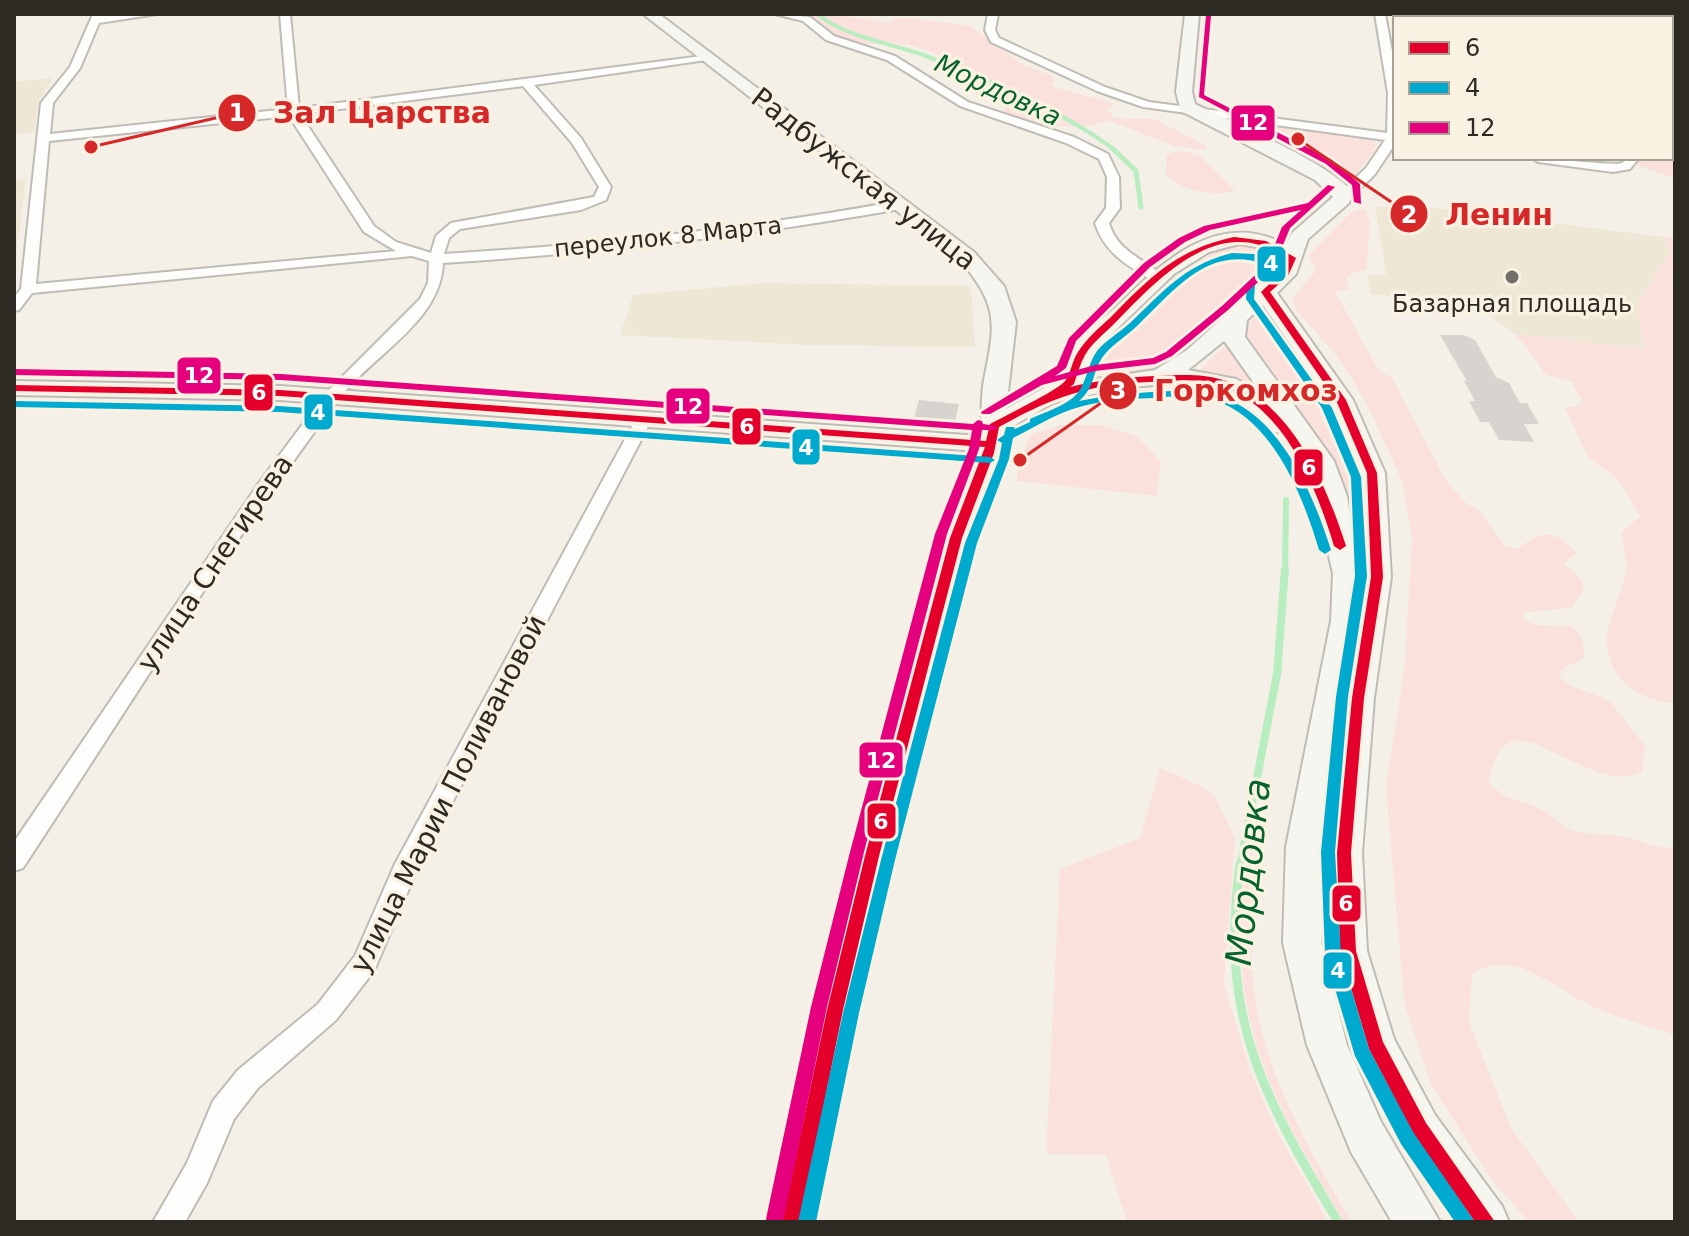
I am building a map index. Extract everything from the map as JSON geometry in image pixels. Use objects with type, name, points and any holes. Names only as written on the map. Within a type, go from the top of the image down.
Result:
[{"type":"main road","name":"Радбужская улица","points":[[650,14],[967,256],[993,286],[1001,306],[1004,343],[995,389],[993,435],[956,538],[876,842],[835,1010],[791,1222]]},
{"type":"main road","points":[[1160,377],[1195,355],[1285,274],[1299,237],[1342,199],[1343,193],[1322,176],[1192,112],[1185,101],[1184,92],[1192,14]]},
{"type":"main road","points":[[14,388],[202,389],[644,419],[993,435],[1075,378],[1083,351],[1157,277],[1200,248],[1318,220]]},
{"type":"main road","points":[[1241,238],[1267,243],[1292,258]]},
{"type":"main road","points":[[1265,292],[1341,400],[1372,473],[1377,577],[1358,698],[1344,853],[1348,951],[1375,1044],[1420,1129],[1486,1222]]},
{"type":"main road","points":[[1236,320],[1233,337],[1321,461],[1334,496],[1338,536],[1347,573],[1346,621],[1304,847],[1302,943],[1327,1045],[1366,1137],[1417,1222]]},
{"type":"main road","points":[[1083,351],[1089,362],[1097,367],[1134,379]]},
{"type":"main road","points":[[1044,398],[1099,384],[1160,377],[1189,377],[1228,385],[1258,404],[1310,467],[1338,536]]},
{"type":"street","points":[[14,307],[28,289],[47,103],[75,68],[97,17],[152,14]]},
{"type":"street","points":[[285,14],[294,114],[369,229],[391,245],[411,254],[436,259]]},
{"type":"street","points":[[780,14],[806,19],[830,38],[891,58],[964,104],[1070,140],[1104,157],[1110,165],[1113,208],[1102,223],[1104,233],[1127,260],[1157,277]]},
{"type":"street","points":[[993,14],[990,30],[995,40],[1124,98],[1192,112],[1393,138]]},
{"type":"street","points":[[1342,199],[1360,182],[1393,138],[1393,102],[1380,14]]},
{"type":"street","points":[[45,138],[294,114],[706,57]]},
{"type":"street","name":"улица Снегирева","points":[[14,861],[215,558],[309,428],[330,406],[331,397],[426,301],[435,283],[436,259],[443,236],[456,226],[581,206],[599,200],[605,187],[577,141],[527,84]]},
{"type":"street","points":[[1553,160],[1613,168],[1630,162]]},
{"type":"street","name":"переулок 8 Марта","points":[[436,259],[515,254],[810,221],[900,205]]},
{"type":"street","points":[[28,289],[411,254]]},
{"type":"street","name":"улица Марии Поливановой","points":[[168,1222],[190,1187],[223,1110],[248,1079],[327,1012],[365,963],[404,871],[644,419]]},
{"type":"shaded area","points":[[804,14],[831,14],[890,23],[897,18],[908,18],[970,26],[1023,65],[1054,76],[1052,85],[1057,88],[1113,103],[1108,110],[1114,118],[1154,119],[1207,146],[1205,150],[1175,146],[1107,120],[1090,126],[1038,126],[1003,111],[1015,103],[1004,91],[965,89],[957,81],[962,74],[960,68],[935,53],[910,45],[853,43],[831,36]]},
{"type":"shaded area","points":[[53,78],[39,101],[34,132],[14,135],[14,82]]},
{"type":"shaded area","points":[[1225,119],[1368,137],[1377,146],[1353,179],[1342,181]]},
{"type":"shaded area","points":[[1673,121],[1675,178],[1627,162],[1673,160]]},
{"type":"shaded area","points":[[1181,150],[1201,157],[1235,191],[1198,191],[1173,181],[1166,175],[1166,155]]},
{"type":"shaded area","points":[[26,179],[14,274],[14,180]]},
{"type":"shaded area","name":"Базарная площадь","points":[[1409,205],[1664,237],[1670,253],[1655,279],[1647,350],[1514,334],[1478,306],[1371,294],[1367,274],[1386,275],[1375,206],[1409,209]]},
{"type":"shaded area","points":[[1366,210],[1370,223],[1366,270],[1354,272],[1346,278],[1349,289],[1335,292],[1379,371],[1392,378],[1448,484],[1467,504],[1478,509],[1505,546],[1517,549],[1548,534],[1561,539],[1577,553],[1564,563],[1581,579],[1584,588],[1573,607],[1523,613],[1524,620],[1546,626],[1565,626],[1579,633],[1584,659],[1564,667],[1559,676],[1570,685],[1609,701],[1645,745],[1642,771],[1626,776],[1589,769],[1535,744],[1520,741],[1509,743],[1498,755],[1488,780],[1501,793],[1538,808],[1572,830],[1675,847],[1675,1035],[1602,1010],[1519,967],[1488,967],[1472,974],[1469,1022],[1511,1128],[1579,1222],[1529,1222],[1492,1180],[1431,1084],[1404,1002],[1386,787],[1405,664],[1412,537],[1402,481],[1372,415],[1352,378],[1298,312],[1292,299],[1316,270],[1309,255],[1350,213]]},
{"type":"shaded area","points":[[1664,237],[1675,238],[1675,703],[1639,693],[1613,668],[1607,634],[1626,570],[1621,533],[1640,516],[1618,479],[1588,457],[1565,408],[1583,404],[1572,382],[1545,374],[1514,334],[1646,349],[1636,306],[1670,253]]},
{"type":"shaded area","points":[[1227,246],[1265,249],[1278,257],[1282,264],[1166,368],[1132,372],[1113,367],[1100,354],[1101,348],[1215,250]]},
{"type":"shaded area","points":[[764,283],[971,286],[975,347],[809,345],[620,335],[633,295]]},
{"type":"shaded area","points":[[1264,308],[1324,388],[1349,431],[1363,487],[1363,553],[1337,472],[1243,339],[1245,327]]},
{"type":"shaded area","points":[[1227,345],[1272,401],[1195,374]]},
{"type":"shaded area","points":[[1061,425],[1101,425],[1138,437],[1161,462],[1157,496],[1017,481],[1017,468],[1030,435]]},
{"type":"shaded area","points":[[1160,768],[1214,795],[1235,838],[1224,984],[1250,1071],[1279,1136],[1328,1222],[1127,1222],[1106,1155],[1046,1154],[1060,869],[1140,838]]},
{"type":"shaded area","points":[[1251,852],[1255,862],[1252,927],[1254,991],[1262,1033],[1289,1107],[1352,1222],[1344,1222],[1300,1146],[1266,1072],[1254,1034],[1245,994],[1241,952],[1244,878]]},
{"type":"building","points":[[1440,335],[1464,335],[1475,340],[1496,377],[1509,383],[1520,403],[1527,403],[1539,424],[1524,424],[1534,442],[1499,440],[1489,422],[1480,422],[1469,401],[1475,401],[1464,381],[1467,381]]},
{"type":"building","points":[[919,400],[959,404],[953,431],[911,428]]},
{"type":"waterway","name":"Мордовка","points":[[817,14],[856,35],[926,56],[1000,85],[1071,121],[1115,150]]},
{"type":"waterway","name":"Мордовка","points":[[1112,148],[1136,171],[1141,207]]},
{"type":"waterway","name":"Мордовка","points":[[1285,571],[1286,500]]},
{"type":"waterway","name":"Мордовка","points":[[1240,866],[1277,674],[1285,569]]},
{"type":"waterway","name":"Мордовка","points":[[1240,864],[1235,918],[1236,966],[1242,1011],[1253,1052],[1288,1134],[1338,1222]]},
{"type":"transit line","name":"12","points":[[1208,16],[1201,96],[1329,162],[1356,184],[1358,202]]},
{"type":"transit line","name":"12","points":[[1026,389],[1061,368],[1072,340],[1147,265],[1182,240],[1207,228],[1311,205],[1331,187]]},
{"type":"transit line","name":"12","points":[[986,412],[1039,383],[1095,368],[1155,361],[1169,354],[1271,265],[1286,227],[1331,187]]},
{"type":"transit line","name":"6","points":[[994,426],[1069,384],[1081,354],[1091,342],[1145,288],[1188,255],[1234,239],[1263,242],[1292,258],[1285,274],[1265,292],[1341,400],[1372,473],[1377,577],[1358,698],[1344,853],[1348,951],[1375,1044],[1420,1129],[1486,1222]]},
{"type":"transit line","name":"4","points":[[1002,440],[1082,394],[1103,350],[1194,270],[1232,255],[1251,256],[1272,264],[1251,284],[1250,299],[1327,408],[1356,477],[1361,576],[1342,697],[1328,852],[1333,955],[1361,1051],[1407,1138],[1466,1222]]},
{"type":"transit line","name":"12","points":[[14,372],[281,377],[992,428]]},
{"type":"transit line","name":"6","points":[[1027,407],[1070,390],[1114,382],[1187,378],[1209,379],[1229,385],[1251,397],[1270,413],[1301,453],[1324,500],[1340,546]]},
{"type":"transit line","name":"6","points":[[14,388],[280,393],[991,444]]},
{"type":"transit line","name":"4","points":[[1034,421],[1075,405],[1118,397],[1184,394],[1220,399],[1258,423],[1288,462],[1310,507],[1325,550]]},
{"type":"transit line","name":"4","points":[[14,404],[279,409],[990,460]]},
{"type":"transit line","name":"12","points":[[775,1219],[819,1007],[857,852],[941,534],[974,449],[978,423]]},
{"type":"transit line","name":"6","points":[[791,1222],[835,1010],[872,856],[956,538],[989,453],[994,426]]},
{"type":"transit line","name":"4","points":[[807,1222],[851,1013],[888,860],[971,543],[1004,459],[1010,429]]},
{"type":"place","name":"Ленин","points":[[1298,139]]},
{"type":"place","name":"Зал Царства","points":[[91,147]]},
{"type":"place","name":"Базарная площадь","points":[[1512,277]]},
{"type":"place","name":"Горкомхоз","points":[[1020,460]]}]
